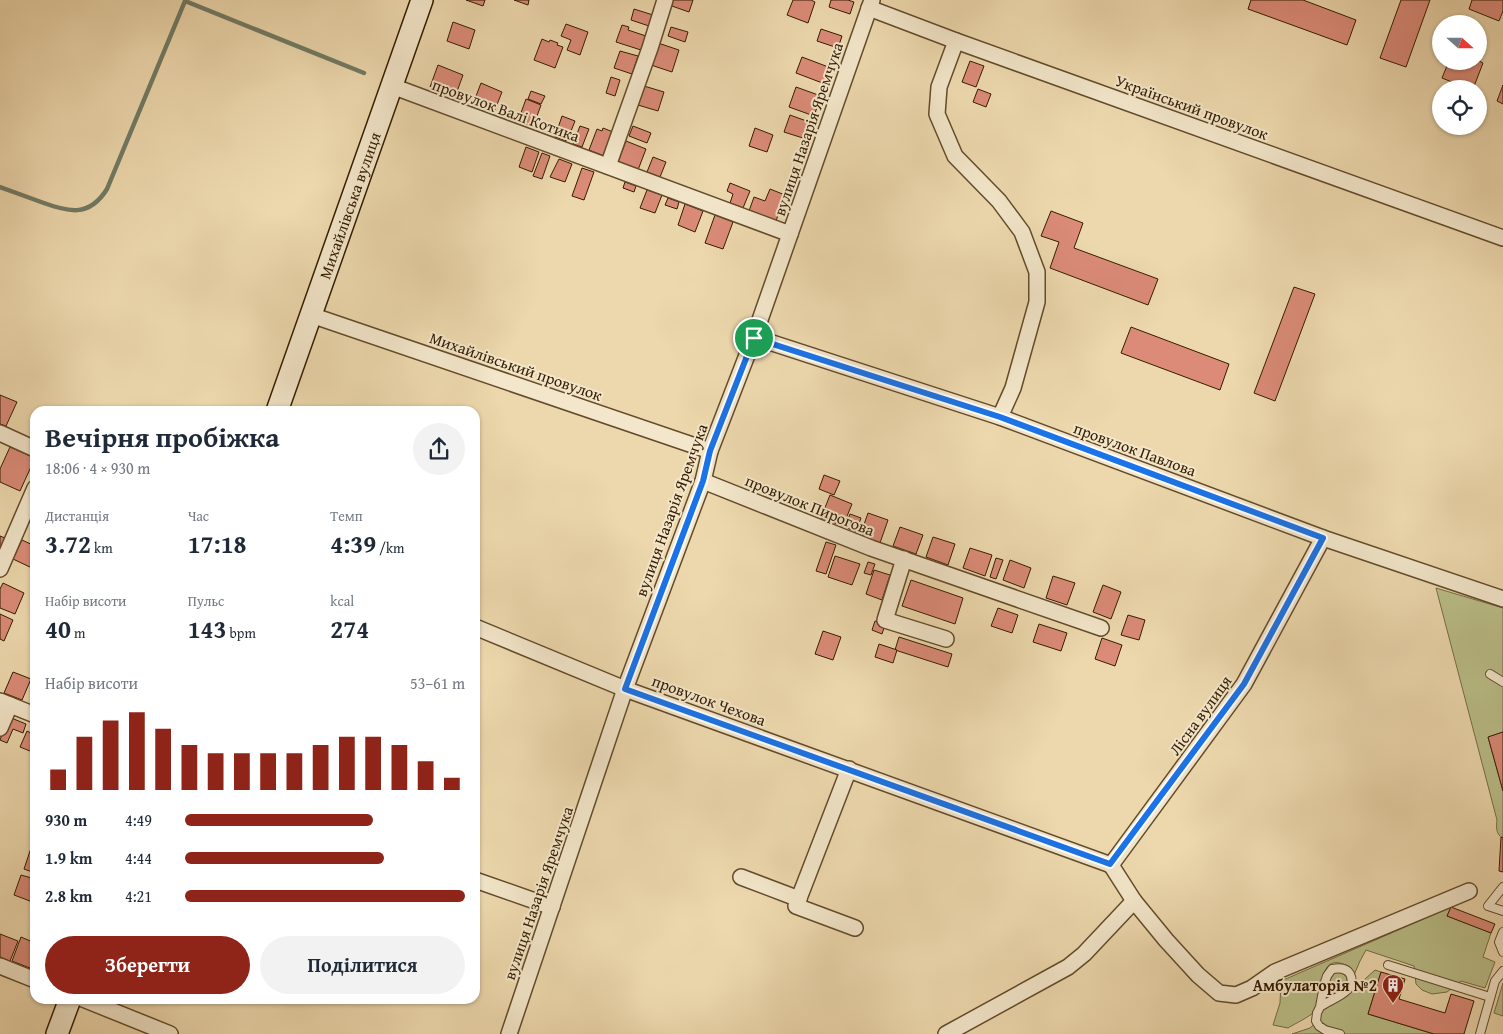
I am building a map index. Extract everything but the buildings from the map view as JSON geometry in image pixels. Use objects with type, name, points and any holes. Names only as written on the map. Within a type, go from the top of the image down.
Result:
[{"type":"main road","name":"Михайлівська вулиця","points":[[279,406],[422,0]]},
{"type":"main road","points":[[57,1034],[68,1004]]},
{"type":"street","points":[[608,166],[650,48],[664,0]]},
{"type":"street","name":"Український провулок","points":[[871,4],[956,41],[1503,238]]},
{"type":"street","name":"вулиця Назарія Яремчука","points":[[509,1034],[625,689],[703,481],[710,451],[754,338],[871,4]]},
{"type":"street","points":[[956,41],[939,87],[938,114],[955,156],[999,201],[1022,232],[1037,272],[1038,302],[1013,388],[1000,417]]},
{"type":"street","name":"провулок Валі Котика","points":[[392,86],[790,234]]},
{"type":"street","name":"Михайлівський провулок","points":[[311,315],[710,451]]},
{"type":"street","name":"провулок Павлова","points":[[754,338],[1000,417],[1323,538],[1503,599]]},
{"type":"street","points":[[0,433],[30,447]]},
{"type":"street","name":"провулок Пирогова","points":[[703,481],[871,548],[1101,628]]},
{"type":"street","points":[[0,569],[30,500]]},
{"type":"street","name":"Лісна вулиця","points":[[1110,864],[1244,684],[1323,538]]},
{"type":"street","points":[[904,559],[885,620],[946,639]]},
{"type":"street","name":"провулок Чехова","points":[[480,630],[625,689],[1110,864]]},
{"type":"street","points":[[0,728],[5,703],[30,714]]},
{"type":"street","points":[[848,769],[796,906],[855,928]]},
{"type":"street","points":[[1110,864],[1134,901],[1198,975],[1219,993],[1236,995],[1252,988],[1275,972],[1469,891]]},
{"type":"street","points":[[740,877],[798,899]]},
{"type":"street","points":[[480,882],[552,908]]},
{"type":"street","points":[[946,1034],[1068,967],[1084,954],[1134,901]]},
{"type":"street","points":[[0,966],[30,978]]},
{"type":"street","points":[[95,1004],[170,1034]]},
{"type":"lane","points":[[1490,674],[1503,682]]},
{"type":"lane","points":[[1503,887],[1488,906],[1503,911]]},
{"type":"lane","points":[[1503,932],[1499,942],[1503,952]]},
{"type":"lane","points":[[1388,965],[1490,997]]},
{"type":"lane","points":[[1320,1007],[1342,995],[1348,989],[1351,982],[1350,975],[1346,970],[1340,968],[1332,969],[1327,976],[1320,1007],[1316,1013],[1316,1020],[1319,1026],[1325,1030],[1340,1034]]},
{"type":"lane","points":[[1480,1034],[1495,981],[1503,971]]},
{"type":"green space","points":[[1436,588],[1503,608],[1503,732],[1488,737],[1503,791],[1503,838],[1497,831],[1497,820]]},
{"type":"green space","points":[[1451,907],[1447,916],[1491,933],[1483,957],[1495,962],[1485,988],[1461,981],[1447,992],[1432,994],[1422,990],[1416,984],[1414,966],[1366,950],[1354,975],[1347,966],[1337,963],[1330,964],[1323,978],[1318,1005],[1312,1014],[1288,1028],[1273,1025],[1280,1003],[1281,981]]},
{"type":"green space","points":[[1375,970],[1381,972],[1368,1014],[1434,1034],[1292,1034],[1310,1028],[1319,1020],[1319,1015],[1324,1007],[1344,998]]},
{"type":"green space","points":[[1339,971],[1347,977],[1346,986],[1326,999],[1330,978],[1334,972]]},
{"type":"green space","points":[[1503,983],[1503,1016],[1494,1013]]},
{"type":"waterway","points":[[0,187],[51,206],[69,210],[77,210],[93,205],[100,198],[107,189],[185,1],[364,73]]},
{"type":"place","name":"Амбулаторія №2","points":[[1393,1004]]},
{"type":"route","points":[[754,338],[1000,417],[1323,538],[1244,684],[1110,864],[625,689],[703,481],[710,451],[754,338]]}]
